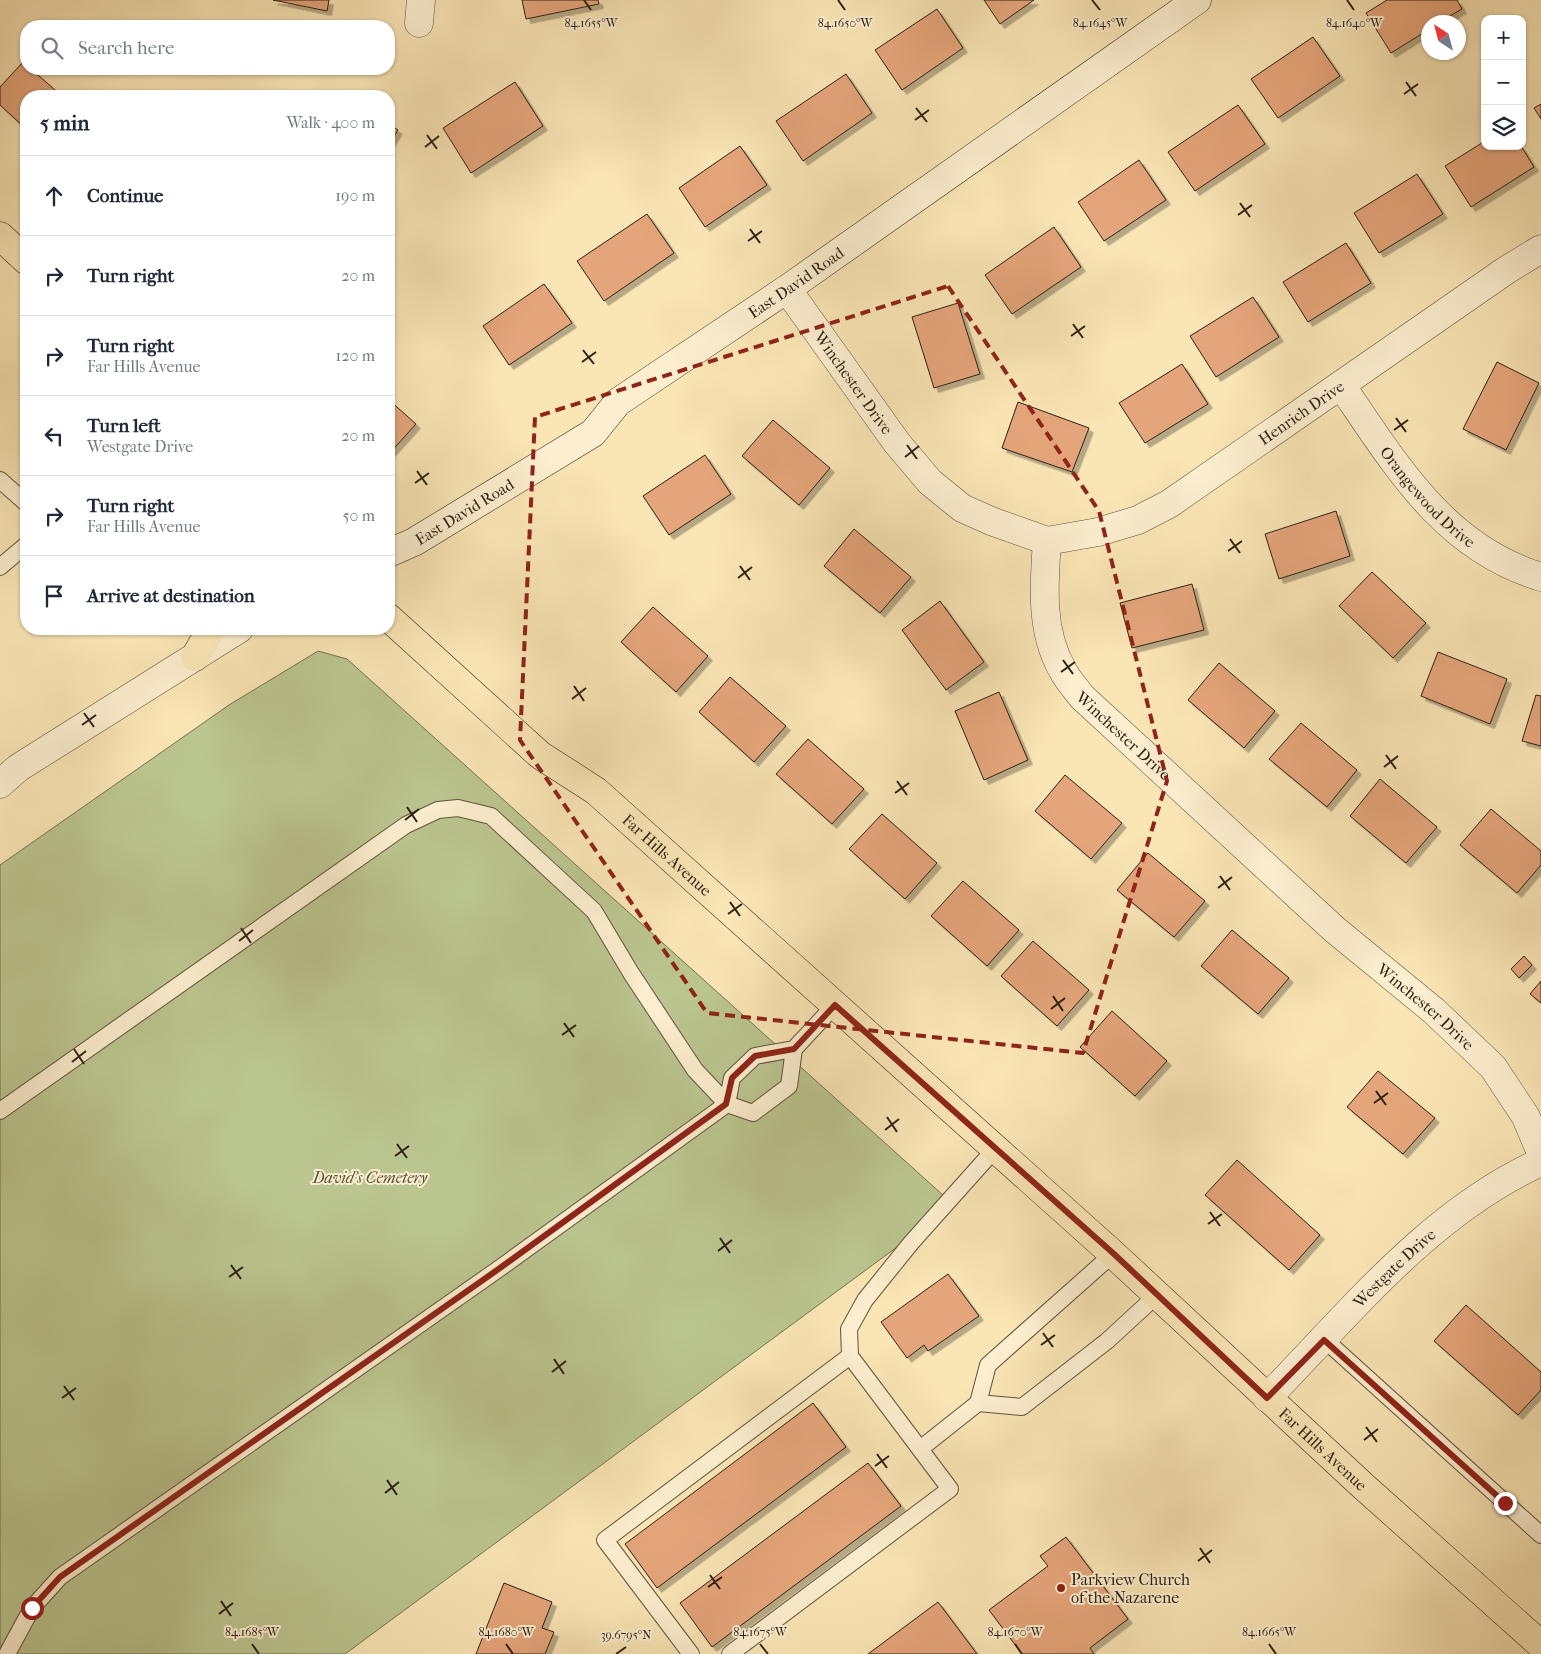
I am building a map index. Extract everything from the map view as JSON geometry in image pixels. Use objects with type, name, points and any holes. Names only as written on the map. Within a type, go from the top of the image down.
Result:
[{"type":"main road","points":[[0,236],[20,254]]},
{"type":"main road","name":"Far Hills Avenue","points":[[395,623],[540,756],[596,791],[1114,1254],[1267,1398],[1541,1645]]},
{"type":"main road","points":[[195,657],[208,635]]},
{"type":"street","name":"East David Road","points":[[395,550],[414,542],[592,433],[618,402],[787,289],[1198,0]]},
{"type":"street","name":"Henrich Drive","points":[[1047,541],[1098,532],[1138,520],[1169,504],[1508,269],[1541,249]]},
{"type":"street","name":"Winchester Drive","points":[[787,289],[897,444],[930,482],[962,508],[991,521],[1047,541],[1044,586],[1048,635],[1062,669],[1082,697],[1334,929],[1434,1011],[1493,1067],[1526,1117],[1541,1153]]},
{"type":"street","name":"Orangewood Drive","points":[[1341,385],[1408,483],[1441,519],[1482,550],[1524,572],[1541,577]]},
{"type":"street","points":[[0,784],[18,768],[230,635]]},
{"type":"street","name":"Westgate Drive","points":[[1267,1398],[1398,1263],[1440,1226],[1483,1195],[1541,1162]]},
{"type":"lane","points":[[0,480],[20,498]]},
{"type":"lane","points":[[0,567],[20,550]]},
{"type":"lane","points":[[0,1111],[406,825],[438,810],[458,808],[491,816],[594,911],[631,973],[695,1070],[726,1104],[753,1113],[789,1086],[794,1049],[835,1005]]},
{"type":"lane","points":[[7,1654],[32,1608],[60,1577],[500,1268],[726,1104],[732,1078],[755,1056],[794,1049]]},
{"type":"lane","points":[[730,1654],[950,1489],[850,1356],[849,1329],[865,1300],[911,1243],[995,1149]]},
{"type":"lane","points":[[920,1449],[978,1403],[988,1366],[1114,1254]]},
{"type":"lane","points":[[978,1403],[1022,1407],[1107,1341],[1157,1295]]},
{"type":"lane","points":[[1324,1340],[1541,1535]]},
{"type":"lane","points":[[691,1654],[605,1540],[850,1356]]},
{"type":"highlighted area","points":[[948,286],[1099,511],[1167,781],[1083,1053],[707,1013],[520,740],[535,417]]},
{"type":"green space","name":"David's Cemetery","points":[[318,651],[347,659],[954,1205],[345,1654],[0,1654],[0,865],[229,705]]},
{"type":"building","points":[[273,0],[329,0],[327,11]]},
{"type":"building","points":[[522,0],[598,0],[599,4],[526,19]]},
{"type":"building","points":[[984,0],[1034,0],[1000,24]]},
{"type":"building","points":[[1387,0],[1457,0],[1462,9],[1452,15],[1421,15],[1421,34],[1391,53],[1366,13]]},
{"type":"building","points":[[937,9],[963,48],[902,90],[875,50]]},
{"type":"building","points":[[1313,37],[1340,76],[1278,118],[1251,79]]},
{"type":"building","points":[[20,65],[20,75],[38,75],[55,90],[20,90],[20,123],[0,105],[0,87]]},
{"type":"building","points":[[846,74],[872,113],[803,161],[776,121]]},
{"type":"building","points":[[515,82],[543,126],[471,173],[443,128]]},
{"type":"building","points":[[1541,104],[1541,119],[1534,108]]},
{"type":"building","points":[[1238,105],[1265,144],[1195,191],[1168,152]]},
{"type":"building","points":[[1481,144],[1481,150],[1523,150],[1534,167],[1471,207],[1445,166]]},
{"type":"building","points":[[740,146],[767,185],[705,227],[679,188]]},
{"type":"building","points":[[1139,160],[1166,200],[1104,241],[1078,202]]},
{"type":"building","points":[[1417,174],[1443,214],[1379,253],[1354,213]]},
{"type":"building","points":[[647,214],[674,253],[604,301],[577,261]]},
{"type":"building","points":[[1054,227],[1081,267],[1012,314],[985,275]]},
{"type":"building","points":[[1346,243],[1371,283],[1308,322],[1283,282]]},
{"type":"building","points":[[544,284],[572,323],[509,365],[483,326]]},
{"type":"building","points":[[1253,297],[1279,337],[1216,377],[1190,336]]},
{"type":"building","points":[[958,303],[980,374],[934,388],[912,317]]},
{"type":"building","points":[[1497,362],[1539,383],[1506,450],[1463,429]]},
{"type":"building","points":[[1182,364],[1208,404],[1145,443],[1119,403]]},
{"type":"building","points":[[1018,402],[1089,428],[1072,472],[1002,448]]},
{"type":"building","points":[[395,405],[416,424],[395,447]]},
{"type":"building","points":[[773,420],[830,468],[799,505],[742,456]]},
{"type":"building","points":[[705,455],[731,494],[669,535],[643,496]]},
{"type":"building","points":[[1336,511],[1350,556],[1279,579],[1265,534]]},
{"type":"building","points":[[854,529],[911,577],[880,613],[824,566]]},
{"type":"building","points":[[1372,572],[1426,623],[1393,658],[1339,606]]},
{"type":"building","points":[[1192,584],[1204,630],[1132,648],[1120,603]]},
{"type":"building","points":[[940,601],[984,662],[946,690],[902,630]]},
{"type":"building","points":[[653,607],[708,656],[676,692],[621,642]]},
{"type":"building","points":[[1438,652],[1507,679],[1490,724],[1421,696]]},
{"type":"building","points":[[1219,663],[1275,711],[1244,748],[1188,700]]},
{"type":"building","points":[[730,677],[786,726],[754,762],[699,712]]},
{"type":"building","points":[[999,692],[1028,760],[984,780],[955,711]]},
{"type":"building","points":[[1536,695],[1541,696],[1541,746],[1522,741]]},
{"type":"building","points":[[1301,723],[1357,770],[1327,807],[1269,759]]},
{"type":"building","points":[[808,739],[864,789],[832,824],[776,774]]},
{"type":"building","points":[[1065,775],[1122,823],[1091,859],[1035,811]]},
{"type":"building","points":[[1380,779],[1437,827],[1406,863],[1350,816]]},
{"type":"building","points":[[1491,809],[1541,851],[1541,865],[1517,893],[1460,845]]},
{"type":"building","points":[[882,814],[937,863],[905,899],[849,849]]},
{"type":"building","points":[[1148,853],[1205,901],[1174,937],[1117,890]]},
{"type":"building","points":[[963,881],[1019,930],[987,966],[931,916]]},
{"type":"building","points":[[1232,930],[1289,978],[1258,1014],[1201,966]]},
{"type":"building","points":[[1033,941],[1089,990],[1057,1026],[1001,976]]},
{"type":"building","points":[[1524,956],[1532,965],[1519,978],[1511,969]]},
{"type":"building","points":[[1541,981],[1541,1003],[1530,994]]},
{"type":"building","points":[[1112,1011],[1167,1061],[1135,1096],[1080,1047]]},
{"type":"building","points":[[1378,1071],[1435,1118],[1403,1154],[1347,1107]]},
{"type":"building","points":[[1237,1160],[1320,1235],[1289,1270],[1205,1195]]},
{"type":"building","points":[[948,1274],[979,1316],[928,1351],[924,1345],[907,1358],[881,1322]]},
{"type":"building","points":[[1466,1305],[1541,1372],[1541,1390],[1518,1415],[1434,1341]]},
{"type":"building","points":[[813,1403],[846,1447],[657,1588],[625,1544]]},
{"type":"building","points":[[868,1463],[901,1506],[712,1647],[680,1603]]},
{"type":"building","name":"Parkview Church of the Nazarene","points":[[1066,1537],[1128,1619],[1090,1648],[1094,1654],[1022,1654],[989,1610],[1048,1566],[1040,1556]]},
{"type":"building","points":[[504,1583],[552,1602],[542,1628],[554,1632],[545,1654],[476,1654]]},
{"type":"building","points":[[938,1602],[977,1654],[868,1654]]},
{"type":"place","name":"Parkview Church of the Nazarene","points":[[1061,1588]]},
{"type":"route","points":[[32,1608],[60,1577],[500,1268],[726,1104],[732,1078],[755,1056],[794,1049],[835,1005],[1114,1254],[1267,1398],[1324,1340],[1505,1503]]}]
